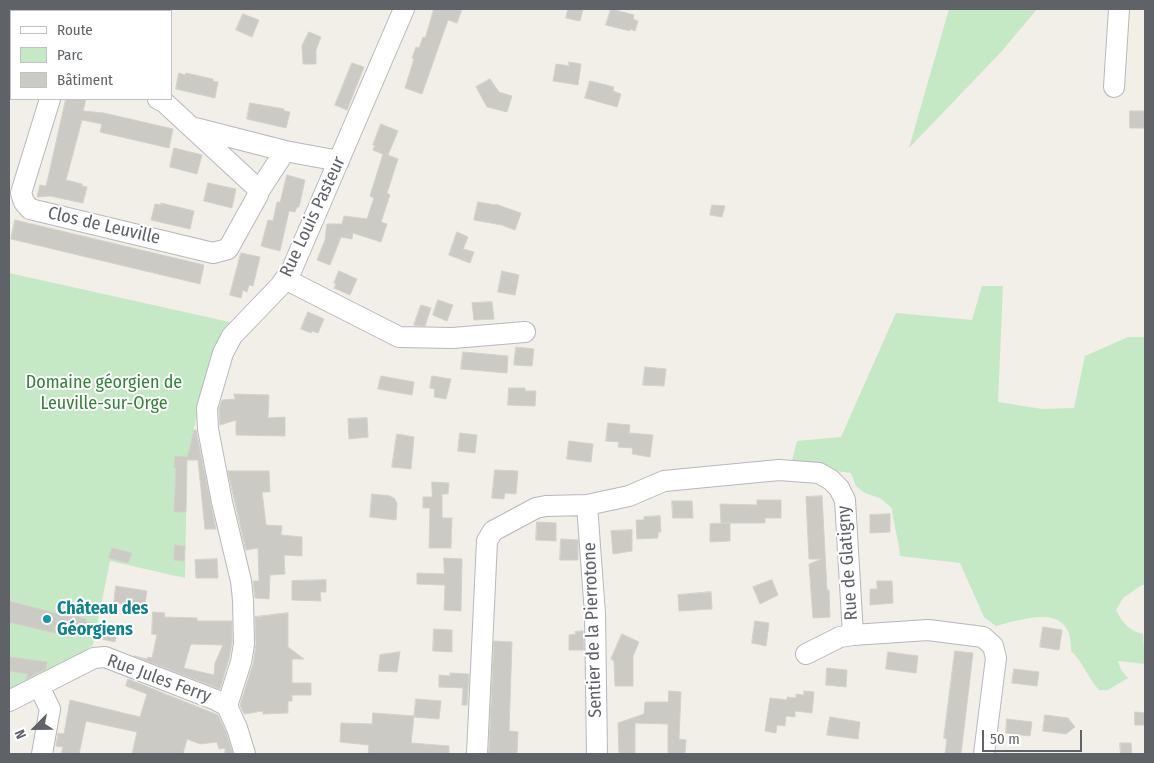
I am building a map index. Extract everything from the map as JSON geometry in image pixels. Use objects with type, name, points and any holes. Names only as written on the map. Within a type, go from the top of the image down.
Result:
[{"type":"street","name":"Rue Louis Pasteur","points":[[227,706],[241,662],[244,644],[242,591],[220,492],[208,429],[207,408],[223,353],[232,336],[292,269],[404,9]]},
{"type":"street","points":[[1114,87],[1119,9]]},
{"type":"street","name":"Clos de Leuville","points":[[50,100],[21,193],[24,202],[30,209],[213,252],[221,252],[228,249],[259,191],[285,151]]},
{"type":"street","points":[[160,100],[255,184],[259,191]]},
{"type":"street","points":[[191,126],[285,151],[339,161]]},
{"type":"street","points":[[285,279],[399,338],[453,338],[525,332]]},
{"type":"street","name":"Rue de Glatigny","points":[[587,505],[629,496],[664,481],[779,470],[819,473],[831,480],[839,488],[845,500],[853,635]]},
{"type":"street","points":[[477,754],[487,541],[493,531],[536,508],[587,505]]},
{"type":"street","name":"Sentier de la Pierrotone","points":[[587,505],[595,614],[597,754]]},
{"type":"street","name":"Rue de Glatigny","points":[[806,654],[840,637],[853,635],[928,630],[983,637],[989,641],[995,651],[996,658],[984,754]]},
{"type":"street","name":"Rue Jules Ferry","points":[[9,701],[94,658],[104,657],[216,700],[227,706]]},
{"type":"street","points":[[39,686],[50,709],[42,754]]},
{"type":"street","points":[[227,706],[237,728],[245,754]]},
{"type":"green space","points":[[949,9],[1037,9],[1002,51],[909,148]]},
{"type":"green space","name":"Domaine géorgien de Leuville-sur-Orge","points":[[9,273],[234,323],[215,345],[187,456],[185,578],[110,561],[93,645],[67,662],[9,692]]},
{"type":"green space","points":[[982,286],[1003,286],[998,402],[1042,409],[1074,408],[1085,356],[1128,337],[1145,337],[1145,585],[1142,585],[1123,598],[1116,610],[1126,625],[1134,631],[1143,634],[1145,664],[1118,661],[1121,670],[1128,678],[1108,690],[1099,690],[1095,685],[1071,651],[1070,636],[1064,625],[1056,619],[1033,617],[996,626],[984,617],[960,563],[900,556],[892,508],[880,498],[865,493],[856,486],[851,473],[791,465],[797,441],[841,437],[896,313],[972,320]]},
{"type":"building","points":[[434,9],[462,9],[457,23],[448,20],[422,94],[405,88],[416,47],[419,48],[423,37],[425,38]]},
{"type":"building","points":[[568,9],[583,9],[580,21],[566,18]]},
{"type":"building","points":[[611,9],[634,15],[633,19],[638,21],[635,31],[606,25]]},
{"type":"building","points":[[243,14],[259,20],[252,37],[236,30]]},
{"type":"building","points":[[309,32],[321,37],[316,50],[316,64],[303,64],[302,46]]},
{"type":"building","points":[[569,62],[581,64],[578,85],[553,81],[556,64],[569,66]]},
{"type":"building","points":[[352,63],[364,67],[347,110],[335,105]]},
{"type":"building","points":[[179,73],[213,79],[213,81],[218,82],[215,98],[176,89]]},
{"type":"building","points":[[490,79],[499,92],[512,96],[507,112],[487,107],[476,87]]},
{"type":"building","points":[[590,81],[614,87],[613,91],[621,94],[617,107],[585,98]]},
{"type":"building","points":[[66,100],[86,100],[83,111],[104,113],[173,129],[169,148],[100,132],[102,124],[82,120],[66,180],[87,187],[83,203],[50,196],[37,197],[40,185],[46,186]]},
{"type":"building","points":[[250,103],[284,109],[284,111],[290,112],[286,128],[247,119]]},
{"type":"building","points":[[1130,111],[1145,111],[1145,128],[1130,128]]},
{"type":"building","points":[[381,124],[398,131],[388,155],[398,159],[387,193],[390,195],[381,222],[387,224],[381,242],[353,233],[352,239],[341,237],[330,265],[317,260],[325,240],[327,224],[342,224],[344,216],[367,219],[374,198],[370,196],[383,154],[373,150]]},
{"type":"building","points":[[174,148],[202,155],[197,174],[170,167]]},
{"type":"building","points":[[287,175],[305,180],[299,207],[297,207],[295,212],[289,211],[280,251],[261,246],[268,220],[273,221],[277,202],[280,202]]},
{"type":"building","points":[[208,183],[236,189],[232,208],[204,201]]},
{"type":"building","points":[[478,202],[495,204],[521,213],[515,230],[502,225],[474,220]]},
{"type":"building","points":[[161,203],[194,211],[190,229],[151,220],[155,204],[161,205]]},
{"type":"building","points":[[712,205],[725,206],[722,217],[710,215]]},
{"type":"building","points":[[15,220],[204,265],[200,284],[11,239]]},
{"type":"building","points":[[457,232],[468,237],[463,249],[474,252],[470,263],[449,255]]},
{"type":"building","points":[[241,253],[260,257],[253,286],[249,285],[247,292],[243,290],[241,298],[230,295]]},
{"type":"building","points":[[339,271],[357,279],[350,295],[334,288]]},
{"type":"building","points":[[502,271],[519,275],[515,295],[498,292]]},
{"type":"building","points":[[438,300],[453,305],[447,321],[433,315]]},
{"type":"building","points":[[492,302],[494,319],[474,320],[472,303]]},
{"type":"building","points":[[421,305],[431,308],[425,326],[414,325]]},
{"type":"building","points":[[308,312],[324,319],[318,333],[312,331],[311,333],[301,329]]},
{"type":"building","points":[[516,347],[534,349],[532,366],[514,365]]},
{"type":"building","points":[[463,352],[508,356],[507,373],[461,369]]},
{"type":"building","points":[[645,367],[666,369],[664,386],[643,385]]},
{"type":"building","points":[[381,376],[414,382],[412,395],[378,389]]},
{"type":"building","points":[[432,376],[451,379],[446,399],[434,397],[435,389],[430,388]]},
{"type":"building","points":[[509,388],[525,388],[525,391],[536,391],[535,406],[508,405]]},
{"type":"building","points":[[234,394],[269,395],[268,418],[285,417],[285,436],[236,435],[236,420],[220,425],[219,409],[222,400],[235,399]]},
{"type":"building","points":[[367,418],[368,437],[349,439],[348,419]]},
{"type":"building","points":[[608,423],[630,425],[629,433],[653,435],[650,457],[632,454],[633,448],[618,447],[619,442],[606,441]]},
{"type":"building","points":[[194,430],[196,430],[216,529],[205,529],[198,460],[187,460],[186,512],[174,512],[175,456],[187,457]]},
{"type":"building","points":[[460,433],[477,435],[475,453],[458,451]]},
{"type":"building","points":[[397,434],[414,437],[411,469],[392,467]]},
{"type":"building","points":[[569,441],[593,444],[591,462],[567,459]]},
{"type":"building","points":[[495,470],[518,471],[516,494],[505,493],[504,499],[492,498]]},
{"type":"building","points":[[228,471],[269,471],[270,492],[262,492],[266,525],[282,526],[281,535],[302,537],[302,556],[284,555],[285,574],[270,575],[269,599],[255,598],[253,581],[259,581],[258,548],[246,550]]},
{"type":"building","points":[[432,482],[449,483],[448,494],[442,494],[442,518],[452,518],[451,548],[429,548],[430,508],[423,508],[423,497],[432,497]]},
{"type":"building","points":[[372,494],[390,496],[395,499],[397,504],[396,520],[370,517]]},
{"type":"building","points":[[822,496],[830,617],[813,618],[809,564],[822,559],[809,559],[806,497]]},
{"type":"building","points":[[757,500],[781,500],[781,518],[765,518],[765,523],[721,523],[720,504],[757,505]]},
{"type":"building","points":[[672,501],[692,501],[693,518],[673,518]]},
{"type":"building","points":[[890,514],[890,532],[870,533],[870,515]]},
{"type":"building","points":[[660,516],[661,532],[658,532],[658,538],[637,539],[636,520],[644,520],[644,517]]},
{"type":"building","points":[[537,522],[556,523],[556,541],[536,540]]},
{"type":"building","points":[[730,523],[730,541],[710,542],[710,524]]},
{"type":"building","points":[[632,530],[632,551],[613,554],[611,531]]},
{"type":"building","points":[[561,539],[578,540],[578,560],[560,560]]},
{"type":"building","points":[[175,545],[185,546],[184,561],[174,560]]},
{"type":"building","points":[[112,548],[132,553],[128,563],[109,558]]},
{"type":"building","points":[[444,558],[462,559],[461,611],[444,610],[445,585],[417,584],[417,573],[444,574]]},
{"type":"building","points":[[217,559],[218,578],[196,578],[195,560]]},
{"type":"building","points":[[326,580],[326,592],[320,592],[321,601],[292,600],[292,581]]},
{"type":"building","points":[[772,580],[778,595],[760,604],[753,587]]},
{"type":"building","points":[[877,581],[892,581],[893,603],[870,605],[870,589],[877,589]]},
{"type":"building","points":[[116,586],[147,591],[144,610],[114,603]]},
{"type":"building","points":[[711,592],[712,609],[679,611],[678,595]]},
{"type":"building","name":"Château des Géorgiens","points":[[9,601],[75,618],[75,616],[87,619],[86,622],[118,628],[115,642],[68,632],[67,635],[63,635],[9,622]]},
{"type":"building","points":[[153,612],[165,613],[164,617],[197,618],[197,621],[232,621],[232,643],[220,689],[134,656],[147,659],[148,657],[152,658],[157,635],[152,634]],"holes":[[[191,644],[223,645],[215,663],[214,675],[184,668]]]},
{"type":"building","points":[[288,613],[288,647],[304,659],[292,659],[292,683],[311,683],[311,695],[292,695],[292,701],[288,701],[288,713],[263,714],[263,711],[244,714],[240,705],[253,664],[256,644],[255,617]]},
{"type":"building","points":[[755,621],[769,623],[766,646],[752,643]]},
{"type":"building","points":[[1043,627],[1062,630],[1059,650],[1040,647]]},
{"type":"building","points":[[434,629],[452,630],[452,652],[433,651]]},
{"type":"building","points":[[583,631],[584,650],[569,650],[569,635]]},
{"type":"building","points":[[622,634],[639,642],[633,656],[633,686],[615,686],[614,661],[611,659]]},
{"type":"building","points":[[494,641],[512,642],[509,731],[518,732],[517,754],[489,754]]},
{"type":"building","points":[[955,651],[973,653],[961,754],[945,754],[947,739],[944,738]]},
{"type":"building","points":[[400,652],[397,672],[378,671],[380,655]]},
{"type":"building","points":[[888,652],[918,656],[916,673],[886,669]]},
{"type":"building","points":[[9,657],[47,662],[46,669],[26,679],[28,674],[9,671]]},
{"type":"building","points":[[827,668],[847,670],[846,687],[826,685]]},
{"type":"building","points":[[1014,669],[1039,672],[1037,686],[1012,683]]},
{"type":"building","points":[[450,673],[469,674],[467,705],[462,705],[463,688],[439,687],[439,675],[450,676]]},
{"type":"building","points":[[128,679],[218,715],[233,754],[225,754],[225,748],[219,749],[217,742],[200,744],[187,739],[183,754],[132,754],[137,732],[86,721],[79,754],[61,754],[63,747],[56,746],[58,733],[64,734],[70,700],[140,717],[147,694],[126,686]]},
{"type":"building","points":[[669,691],[681,692],[679,739],[686,740],[685,754],[668,754],[668,724],[635,723],[635,754],[619,754],[618,723],[644,714],[645,702],[668,702]]},
{"type":"building","points":[[804,691],[814,692],[812,713],[795,711],[795,717],[786,716],[785,726],[777,725],[776,733],[765,731],[770,698],[787,700],[787,697],[796,698],[796,694],[804,695]]},
{"type":"building","points":[[416,699],[441,701],[439,719],[414,717]]},
{"type":"building","points":[[1135,712],[1145,713],[1145,725],[1135,725]]},
{"type":"building","points":[[373,713],[414,716],[411,743],[449,746],[449,754],[368,754],[369,745],[340,742],[341,723],[372,724]]},
{"type":"building","points":[[1045,715],[1068,718],[1075,727],[1066,734],[1043,731]]},
{"type":"building","points":[[830,717],[860,722],[858,739],[827,735]]},
{"type":"building","points":[[1007,719],[1032,722],[1030,736],[1006,733]]},
{"type":"building","points":[[1120,743],[1131,743],[1132,754],[1121,754]]},
{"type":"place","name":"Château des Géorgiens","points":[[47,619]]}]
